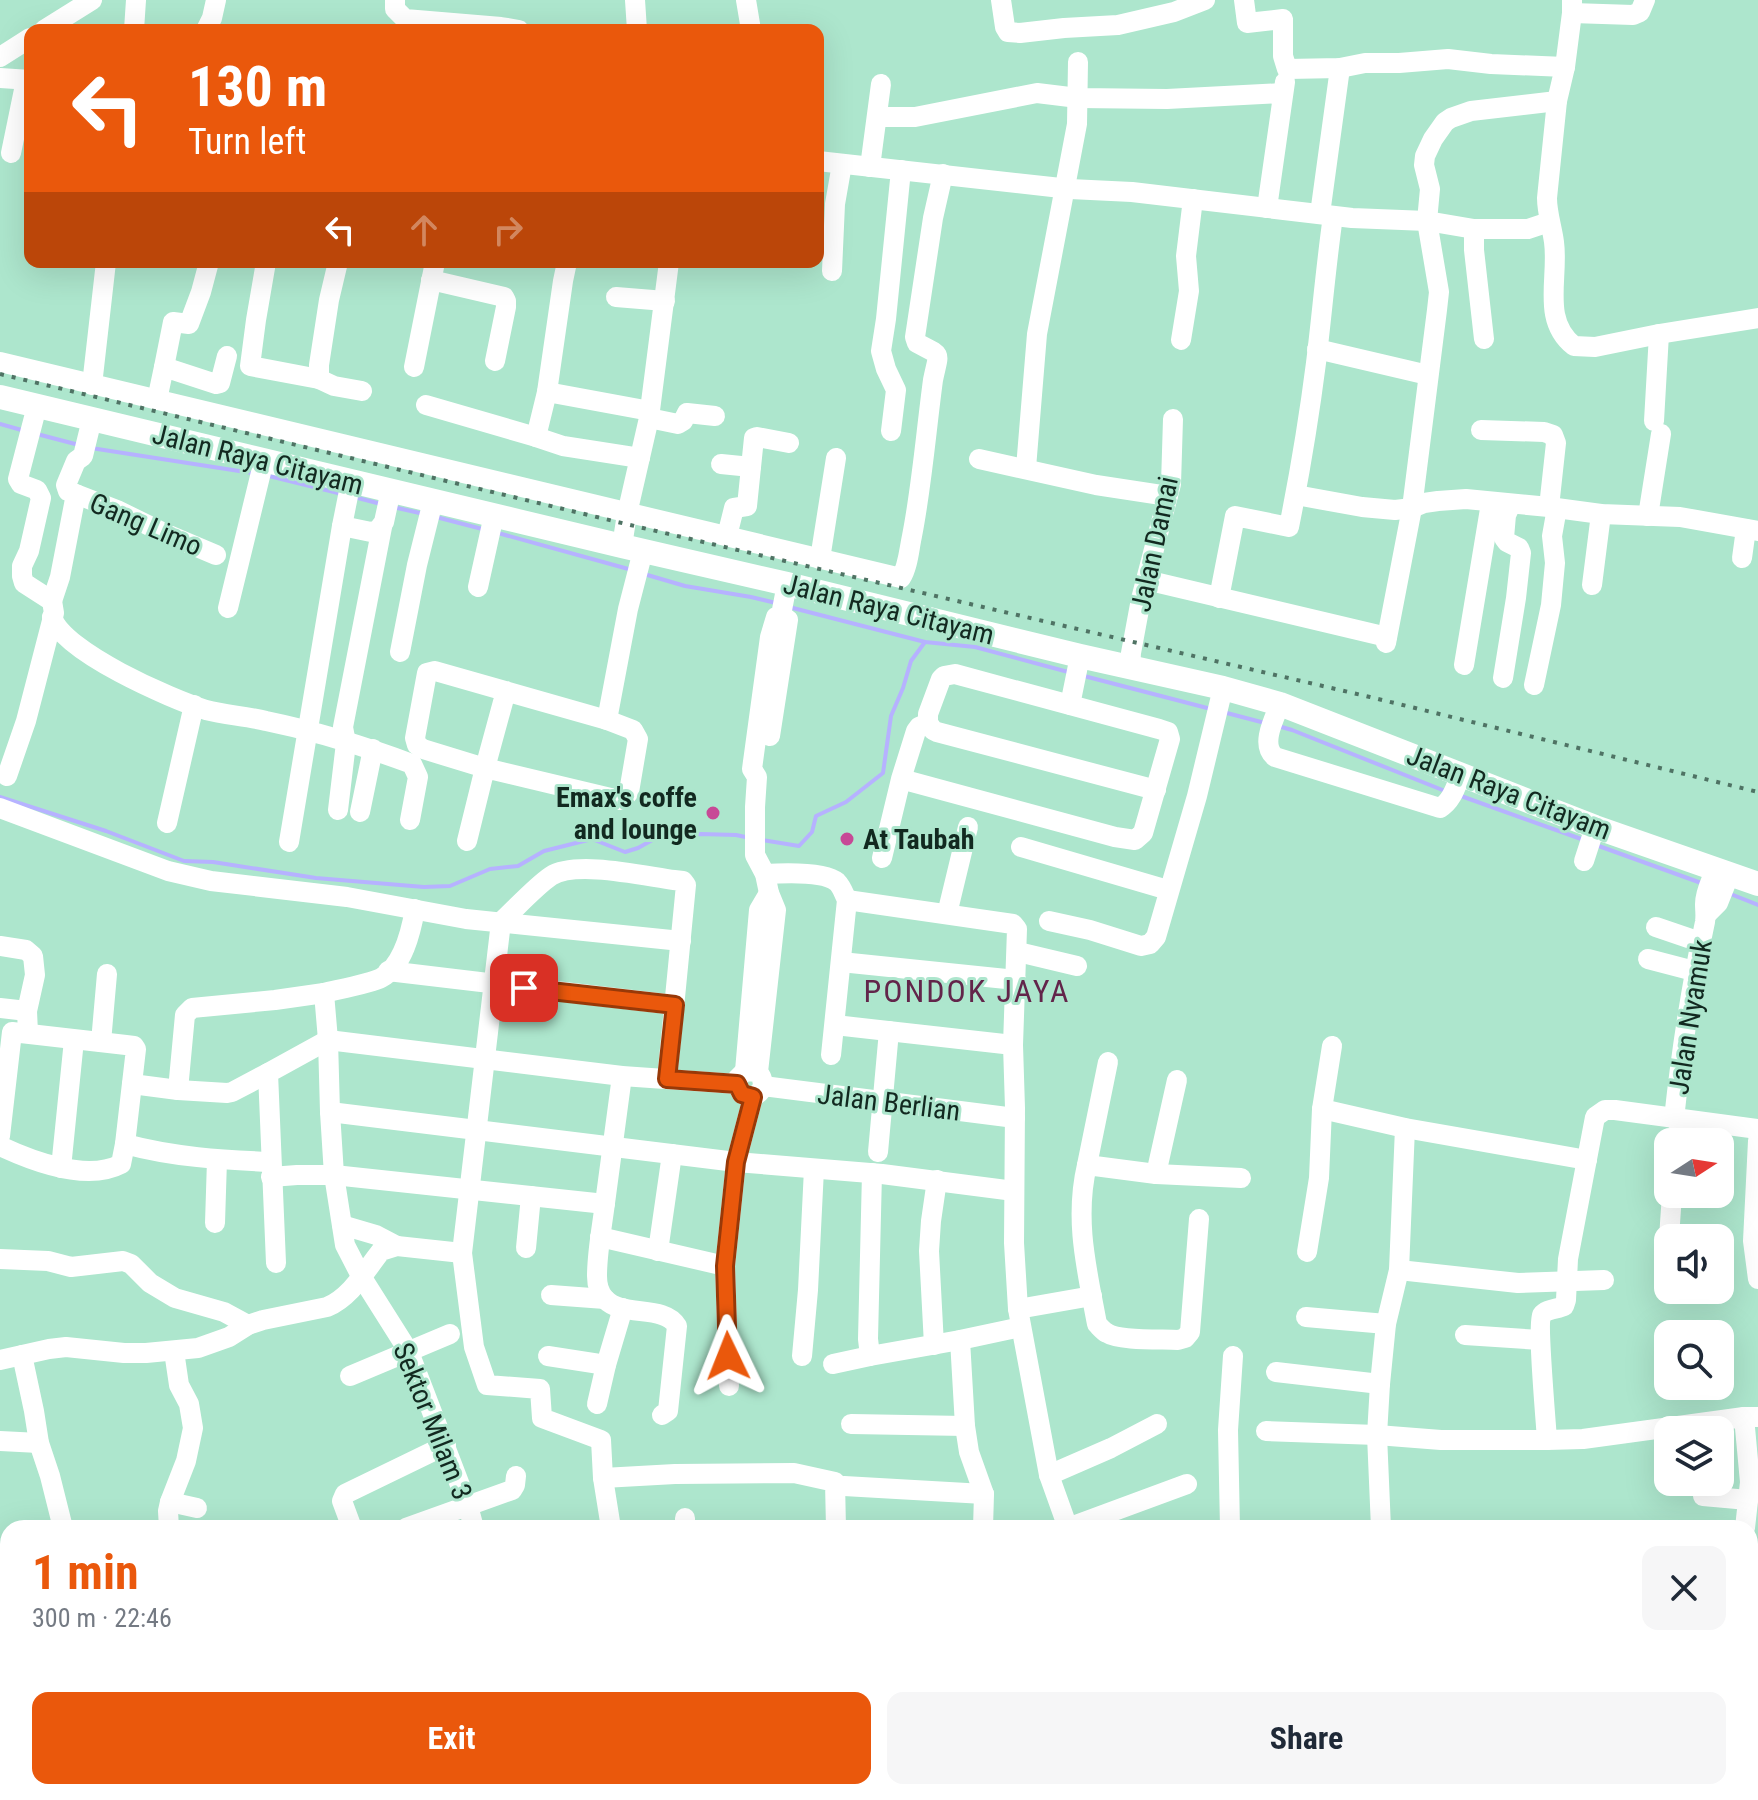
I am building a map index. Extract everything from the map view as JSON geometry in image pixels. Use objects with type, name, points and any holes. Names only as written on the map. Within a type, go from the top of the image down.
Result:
[{"type":"main road","name":"Jalan Raya Citayam","points":[[0,397],[88,438],[261,474],[350,486],[387,508],[431,508],[491,529],[635,553],[784,600],[1079,663],[1130,668],[1277,712],[1590,844],[1717,887],[1758,884]]},
{"type":"street","points":[[54,24],[92,0]]},
{"type":"street","points":[[134,24],[136,0]]},
{"type":"street","points":[[209,24],[216,0]]},
{"type":"street","points":[[395,0],[395,9],[404,24]]},
{"type":"street","points":[[635,0],[637,24]]},
{"type":"street","points":[[746,0],[750,24]]},
{"type":"street","points":[[1001,0],[1005,27],[1008,32],[1020,33],[1118,25],[1174,12],[1205,0]]},
{"type":"street","points":[[1244,0],[1247,23],[1283,19],[1283,56],[1287,69],[1267,208]]},
{"type":"street","points":[[1645,0],[1640,12],[1633,15],[1572,6],[1548,184],[1547,211],[1554,244],[1556,323],[1567,341],[1574,346],[1595,347],[1758,318]]},
{"type":"street","points":[[0,57],[24,42]]},
{"type":"street","points":[[1287,69],[1448,59],[1565,67]]},
{"type":"street","points":[[1026,468],[1037,334],[1077,122],[1078,62]]},
{"type":"street","points":[[1219,598],[1235,516],[1289,527],[1302,467],[1317,349],[1340,68]]},
{"type":"street","points":[[0,78],[24,80]]},
{"type":"street","points":[[870,167],[881,84]]},
{"type":"street","points":[[877,117],[915,117],[1037,93],[1078,98],[1167,99],[1283,93]]},
{"type":"street","points":[[11,153],[24,97]]},
{"type":"street","points":[[1484,339],[1474,250],[1449,225],[1430,189],[1424,165],[1429,147],[1451,118],[1471,111],[1557,101]]},
{"type":"street","points":[[824,162],[1070,189],[1132,192],[1326,215],[1528,229],[1549,222]]},
{"type":"street","points":[[832,271],[835,204],[842,164]]},
{"type":"street","points":[[891,431],[896,390],[881,351],[901,170]]},
{"type":"street","points":[[0,362],[897,578],[903,576],[915,518],[938,359],[934,350],[917,343],[915,337],[933,218],[943,174]]},
{"type":"street","points":[[1181,340],[1189,291],[1186,256],[1193,199]]},
{"type":"street","points":[[1146,580],[1386,640],[1412,508],[1449,225]]},
{"type":"street","points":[[92,385],[105,268]]},
{"type":"street","points":[[157,400],[173,322],[186,325],[190,322],[207,268]]},
{"type":"street","points":[[265,268],[250,366],[362,391]]},
{"type":"street","points":[[319,379],[329,300],[337,268]]},
{"type":"street","points":[[536,437],[547,392],[566,268]]},
{"type":"street","points":[[607,720],[634,584],[635,553],[627,514],[649,414],[668,268]]},
{"type":"street","points":[[414,367],[433,271],[504,297],[506,307],[495,361]]},
{"type":"street","points":[[616,297],[665,301]]},
{"type":"street","points":[[1648,516],[1658,428],[1659,334]]},
{"type":"street","points":[[1317,349],[1428,375]]},
{"type":"street","points":[[164,367],[216,384],[220,383],[227,356]]},
{"type":"street","points":[[547,392],[649,414],[678,424],[687,413],[715,416]]},
{"type":"street","points":[[426,405],[563,446],[640,458]]},
{"type":"street","points":[[35,412],[19,482],[37,490],[41,498],[22,576],[24,583],[52,609],[55,624],[105,665],[194,705],[308,731],[373,749],[412,764],[418,777],[410,820]]},
{"type":"street","name":"Jalan Damai","points":[[1130,668],[1146,580],[1171,484],[1173,419]]},
{"type":"street","points":[[1481,430],[1544,432],[1556,439],[1552,536],[1555,563],[1551,605],[1534,685]]},
{"type":"street","points":[[727,536],[734,508],[747,506],[755,437],[789,443]]},
{"type":"street","points":[[7,776],[26,721],[63,566],[76,494],[68,491],[66,485],[88,438]]},
{"type":"street","points":[[820,559],[836,458]]},
{"type":"street","points":[[979,459],[1096,485],[1168,496]]},
{"type":"street","points":[[721,464],[751,467]]},
{"type":"street","name":"Gang Limo","points":[[228,608],[261,474]]},
{"type":"street","points":[[289,842],[350,486]]},
{"type":"street","name":"Gang Limo","points":[[76,494],[216,555]]},
{"type":"street","points":[[1296,495],[1395,510],[1424,503],[1466,499],[1601,514],[1680,517],[1752,530],[1742,558]]},
{"type":"street","points":[[1464,665],[1501,503]]},
{"type":"street","points":[[1501,503],[1506,515],[1504,538],[1519,548],[1521,553],[1503,678]]},
{"type":"street","points":[[343,521],[371,532],[387,508]]},
{"type":"street","points":[[338,810],[346,743],[343,727],[387,508]]},
{"type":"street","points":[[400,652],[431,508]]},
{"type":"street","points":[[1592,585],[1601,514]]},
{"type":"street","points":[[478,587],[491,529]]},
{"type":"street","points":[[767,884],[757,859],[757,777],[752,769],[770,637],[784,600]]},
{"type":"street","points":[[1071,699],[1079,663]]},
{"type":"street","points":[[435,671],[506,691],[633,730],[638,739],[629,792],[623,799],[485,768],[417,745],[415,738],[427,673],[435,671]]},
{"type":"street","points":[[901,779],[1129,840],[1139,838],[1143,833],[1156,790],[1169,747],[1168,732],[1071,699],[955,674],[941,679],[928,714],[928,723],[933,730],[1156,790]]},
{"type":"street","points":[[467,841],[506,691]]},
{"type":"street","points":[[1049,921],[1141,946],[1150,944],[1156,937],[1197,796],[1221,694]]},
{"type":"street","points":[[167,823],[194,705]]},
{"type":"street","points":[[1277,712],[1268,740],[1270,755],[1440,808],[1455,787]]},
{"type":"street","points":[[882,858],[916,731],[928,723]]},
{"type":"street","points":[[360,812],[373,749]]},
{"type":"street","points":[[0,808],[177,874],[211,881],[347,897],[466,919],[681,941]]},
{"type":"street","points":[[947,914],[968,827]]},
{"type":"street","points":[[1021,847],[1168,890]]},
{"type":"street","points":[[610,1520],[601,1440],[542,1418],[540,1389],[487,1385],[474,1347],[462,1253],[501,922],[552,876],[584,868],[683,881],[686,885],[667,1079]]},
{"type":"street","points":[[729,1386],[725,1266],[736,1162],[751,1082],[759,910],[767,884],[782,873],[825,877],[837,882],[847,900],[831,1055]]},
{"type":"street","name":"Jalan Nyamuk","points":[[1678,1128],[1694,971],[1717,887]]},
{"type":"street","points":[[847,900],[1013,924],[1017,929],[1013,1045],[1014,1243],[1020,1318],[1049,1475],[1065,1520]]},
{"type":"street","points":[[178,1090],[188,1010],[324,993],[381,978],[405,947],[415,909]]},
{"type":"street","points":[[1656,927],[1700,942]]},
{"type":"street","points":[[0,946],[26,950],[33,956],[35,975],[13,1009],[20,1033],[0,1136]]},
{"type":"street","points":[[1018,952],[1077,966]]},
{"type":"street","points":[[1648,959],[1694,971]]},
{"type":"street","points":[[841,962],[1016,980]]},
{"type":"street","points":[[388,971],[675,1005]]},
{"type":"street","points":[[101,1042],[107,974]]},
{"type":"street","name":"Sektor Milam 3","points":[[324,993],[334,1175],[345,1245],[409,1352],[472,1520]]},
{"type":"street","points":[[835,1025],[1013,1045]]},
{"type":"street","points":[[878,1152],[889,1031]]},
{"type":"street","points":[[0,1146],[61,1168],[95,1171],[121,1164],[125,1144],[137,1054],[134,1046],[20,1033]]},
{"type":"street","points":[[61,1168],[74,1040]]},
{"type":"street","points":[[132,1084],[232,1092],[328,1040]]},
{"type":"street","name":"Jalan Berlian","points":[[328,1040],[622,1076],[751,1082],[1015,1118]]},
{"type":"street","points":[[1307,1252],[1320,1167],[1322,1109],[1332,1046]]},
{"type":"street","points":[[1108,1062],[1080,1207],[1081,1235],[1097,1324],[1107,1334],[1121,1338],[1178,1340],[1190,1332],[1199,1219]]},
{"type":"street","points":[[268,1073],[276,1263]]},
{"type":"street","points":[[597,1404],[614,1304],[598,1286],[600,1237],[622,1076]]},
{"type":"street","points":[[1156,1174],[1177,1080]]},
{"type":"street","points":[[1322,1109],[1405,1128],[1587,1160]]},
{"type":"street","points":[[1547,1440],[1540,1318],[1543,1313],[1564,1306],[1566,1300],[1566,1281],[1595,1117],[1605,1110],[1615,1110],[1758,1129]]},
{"type":"street","points":[[330,1112],[612,1148],[872,1173],[1014,1191]]},
{"type":"street","points":[[1381,1520],[1377,1435],[1380,1384],[1386,1324],[1399,1270],[1405,1128]]},
{"type":"street","points":[[1758,1141],[1753,1241],[1758,1279]]},
{"type":"street","points":[[125,1144],[154,1152],[297,1175],[334,1175],[605,1204]]},
{"type":"street","points":[[658,1251],[672,1154]]},
{"type":"street","points":[[215,1223],[217,1160]]},
{"type":"street","points":[[1087,1165],[1156,1174],[1241,1178]]},
{"type":"street","points":[[802,1356],[814,1169]]},
{"type":"street","points":[[870,1356],[872,1173]]},
{"type":"street","points":[[934,1345],[929,1251],[937,1180]]},
{"type":"street","points":[[526,1248],[531,1196]]},
{"type":"street","points":[[342,1225],[376,1235],[397,1246],[462,1253]]},
{"type":"street","points":[[600,1237],[725,1266]]},
{"type":"street","points":[[0,1360],[66,1347],[124,1353],[198,1348],[263,1320],[335,1304],[348,1293],[381,1251],[397,1246]]},
{"type":"street","points":[[0,1259],[48,1261],[71,1267],[123,1261],[175,1298],[224,1312],[248,1325]]},
{"type":"street","points":[[1399,1270],[1518,1283],[1604,1280]]},
{"type":"street","points":[[551,1295],[614,1304],[671,1318],[677,1326],[668,1411],[662,1415]]},
{"type":"street","points":[[833,1364],[960,1340],[1092,1296]]},
{"type":"street","points":[[1306,1317],[1386,1324]]},
{"type":"street","points":[[350,1376],[450,1334]]},
{"type":"street","points":[[1465,1335],[1540,1340]]},
{"type":"street","points":[[960,1340],[965,1426],[969,1452],[984,1494],[983,1520]]},
{"type":"street","points":[[169,1520],[170,1502],[186,1461],[193,1428],[189,1404],[179,1385],[174,1351]]},
{"type":"street","points":[[22,1355],[39,1443],[61,1520]]},
{"type":"street","points":[[548,1356],[606,1365]]},
{"type":"street","points":[[1230,1520],[1228,1430],[1233,1356]]},
{"type":"street","points":[[1276,1372],[1380,1384]]},
{"type":"street","points":[[1266,1431],[1441,1440],[1583,1439],[1751,1417],[1746,1520]]},
{"type":"street","points":[[851,1424],[965,1426]]},
{"type":"street","points":[[1049,1475],[1157,1424]]},
{"type":"street","points":[[0,1441],[39,1443]]},
{"type":"street","points":[[349,1520],[342,1501],[345,1494],[446,1445]]},
{"type":"street","points":[[603,1478],[794,1473],[835,1482],[836,1520]]},
{"type":"street","points":[[429,1520],[512,1490],[516,1476]]},
{"type":"street","points":[[1090,1520],[1187,1484]]},
{"type":"street","points":[[844,1486],[984,1494]]},
{"type":"street","points":[[1703,1496],[1748,1500]]},
{"type":"street","points":[[170,1502],[197,1508]]},
{"type":"waterway","points":[[0,424],[25,431]]},
{"type":"waterway","points":[[37,434],[79,445]]},
{"type":"waterway","points":[[91,448],[252,473]]},
{"type":"waterway","points":[[265,475],[342,494]]},
{"type":"waterway","points":[[354,497],[381,504]]},
{"type":"waterway","points":[[393,507],[424,514]]},
{"type":"waterway","points":[[436,517],[486,530]]},
{"type":"waterway","points":[[498,533],[632,570]]},
{"type":"waterway","points":[[644,574],[685,586],[776,603]]},
{"type":"waterway","points":[[789,607],[925,642],[975,647],[1072,673]]},
{"type":"waterway","points":[[762,840],[799,846],[812,832],[816,816],[846,802],[883,773],[891,716],[911,661],[925,642]]},
{"type":"waterway","points":[[1084,676],[1211,709]]},
{"type":"waterway","points":[[1223,712],[1265,723]]},
{"type":"waterway","points":[[1278,726],[1445,791]]},
{"type":"waterway","points":[[1461,796],[1584,840]]},
{"type":"waterway","points":[[0,797],[106,831],[184,861],[213,862],[316,878],[424,887],[450,886],[490,869],[518,866],[544,851],[592,839],[625,852],[656,838],[701,834],[750,838]]},
{"type":"waterway","points":[[1596,845],[1704,884]]},
{"type":"waterway","points":[[1728,893],[1758,905]]},
{"type":"railway","points":[[0,374],[1370,697],[1758,792]]},
{"type":"place","name":"Emax's coffe and lounge","points":[[713,813]]},
{"type":"place","name":"At Taubah","points":[[847,839]]},
{"type":"district","name":"PONDOK JAYA","points":[[967,991]]},
{"type":"route","points":[[524,988],[675,1005],[667,1079],[737,1084],[742,1094],[753,1097],[736,1162],[725,1266],[728,1356]]}]
